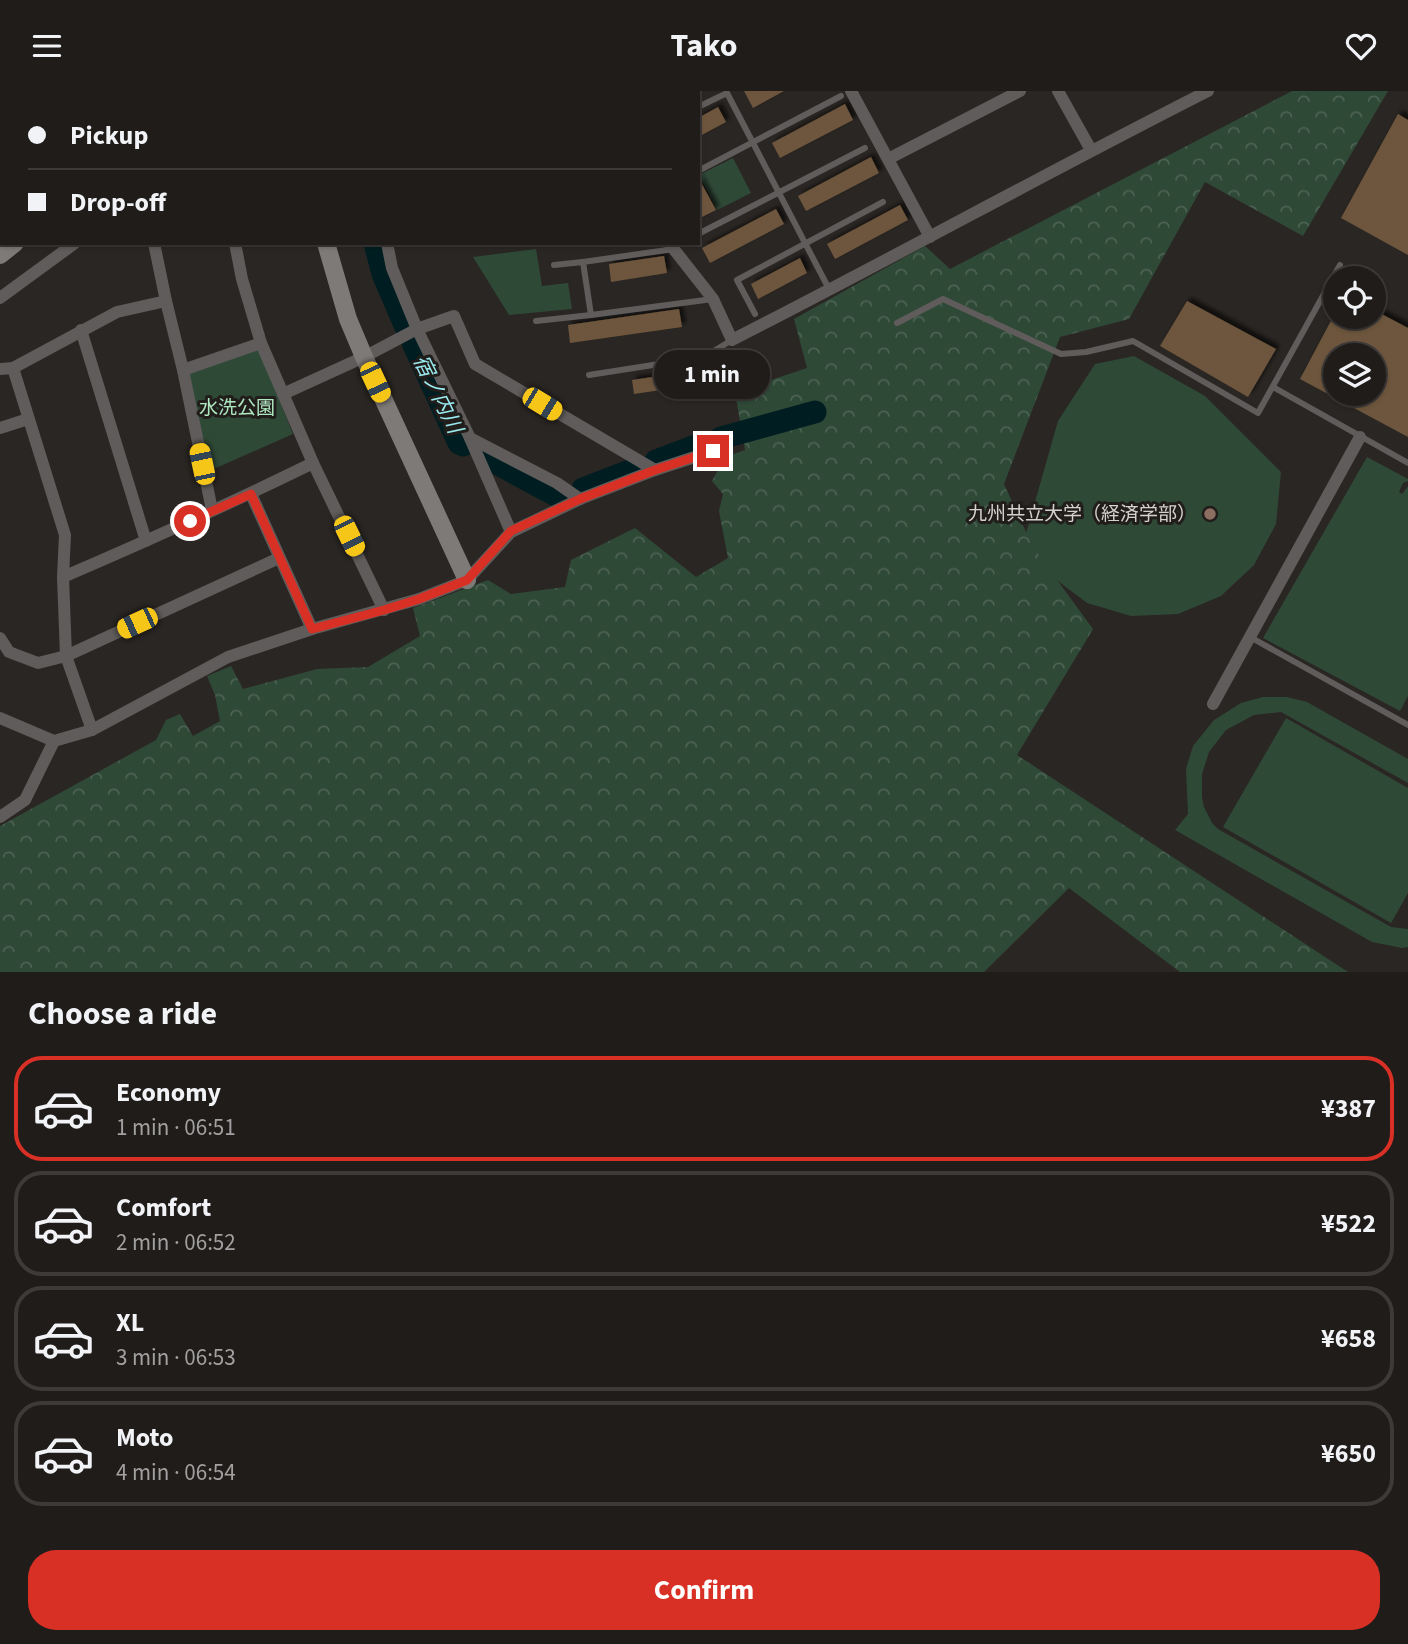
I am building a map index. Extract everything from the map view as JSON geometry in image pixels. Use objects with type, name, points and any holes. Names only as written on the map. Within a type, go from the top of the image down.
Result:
[{"type":"street","points":[[888,159],[1020,91]]},
{"type":"street","points":[[1058,91],[1091,151]]},
{"type":"street","points":[[671,246],[713,299],[732,340],[1208,91]]},
{"type":"street","points":[[846,94],[888,159],[930,237]]},
{"type":"street","points":[[0,298],[72,245]]},
{"type":"street","points":[[154,245],[212,510]]},
{"type":"street","points":[[235,245],[242,279],[261,343],[313,463],[384,610]]},
{"type":"street","points":[[328,245],[348,319],[467,580]]},
{"type":"street","points":[[387,245],[391,268],[417,329],[511,531]]},
{"type":"street","points":[[92,730],[66,656],[63,577],[65,535],[28,419],[6,369],[117,312],[166,301]]},
{"type":"street","points":[[283,394],[417,329],[454,316],[475,364],[655,470]]},
{"type":"street","points":[[81,330],[146,541]]},
{"type":"street","points":[[183,370],[261,343]]},
{"type":"street","points":[[0,428],[28,419]]},
{"type":"street","points":[[1213,704],[1360,437]]},
{"type":"street","points":[[470,438],[556,483],[580,499]]},
{"type":"street","points":[[0,717],[54,741],[92,730],[228,657],[312,629],[419,599],[467,580],[511,531],[580,499],[713,451]]},
{"type":"street","points":[[63,577],[251,494],[313,463]]},
{"type":"street","points":[[251,494],[312,629]]},
{"type":"street","points":[[0,638],[9,652],[38,663],[66,656],[279,558]]},
{"type":"street","points":[[0,817],[25,800],[54,741]]},
{"type":"lane","points":[[700,106],[729,92],[829,291]]},
{"type":"lane","points":[[700,170],[846,94]]},
{"type":"lane","points":[[700,233],[865,148]]},
{"type":"lane","points":[[755,314],[737,280],[883,202]]},
{"type":"lane","points":[[554,265],[671,246]]},
{"type":"lane","points":[[583,262],[591,315]]},
{"type":"lane","points":[[897,323],[943,299],[1061,354],[1086,352],[1133,341],[1258,413],[1340,265]]},
{"type":"lane","points":[[536,321],[713,299]]},
{"type":"lane","points":[[589,376],[704,357],[732,340]]},
{"type":"lane","points":[[1273,387],[1408,463]]},
{"type":"lane","points":[[1250,638],[1408,726]]},
{"type":"green space","points":[[1292,91],[1388,91],[1303,236],[1205,182],[1129,319],[1060,337],[1004,484],[1033,547],[1093,629],[1017,755],[1348,972],[1180,972],[1069,888],[984,972],[0,972],[0,826],[156,740],[166,720],[180,714],[193,736],[220,721],[215,695],[207,676],[231,666],[243,689],[317,669],[368,667],[420,636],[413,608],[488,580],[511,594],[565,587],[571,560],[635,528],[696,577],[728,558],[719,511],[723,494],[712,481],[725,457],[745,450],[735,392],[807,368],[794,319],[925,246],[950,269]]},
{"type":"green space","points":[[733,158],[751,193],[717,210],[700,174]]},
{"type":"green space","points":[[536,249],[542,286],[568,283],[572,309],[509,315],[473,257]]},
{"type":"green space","name":"水洗公園","points":[[259,349],[293,434],[207,472],[187,372]]},
{"type":"green space","points":[[1134,356],[1205,396],[1281,472],[1276,524],[1254,565],[1221,596],[1178,614],[1131,616],[1087,603],[1050,575],[1025,537],[1058,421],[1095,364]]},
{"type":"green space","points":[[1367,457],[1408,479],[1399,492],[1402,494],[1408,486],[1408,696],[1400,711],[1263,638]]},
{"type":"green space","points":[[1263,697],[1287,697],[1307,702],[1408,759],[1408,783],[1281,712],[1254,715],[1226,730],[1209,752],[1202,774],[1202,797],[1212,823],[1218,829],[1391,927],[1408,929],[1408,947],[1372,942],[1175,830],[1188,814],[1186,769],[1193,746],[1214,720],[1241,703]]},
{"type":"green space","points":[[1286,718],[1408,788],[1408,893],[1391,923],[1223,827]]},
{"type":"building","points":[[744,91],[784,91],[753,108]]},
{"type":"building","points":[[845,104],[853,120],[780,158],[772,143]]},
{"type":"building","points":[[718,107],[726,122],[700,136],[700,117]]},
{"type":"building","points":[[1398,114],[1408,120],[1408,255],[1341,218]]},
{"type":"building","points":[[871,157],[879,173],[806,211],[798,196]]},
{"type":"building","points":[[700,181],[716,210],[700,218]]},
{"type":"building","points":[[900,205],[908,220],[835,259],[827,244]]},
{"type":"building","points":[[776,209],[784,224],[710,263],[702,248]]},
{"type":"building","points":[[664,256],[667,273],[611,282],[609,264]]},
{"type":"building","points":[[800,258],[807,273],[758,299],[751,284]]},
{"type":"building","points":[[1187,301],[1276,349],[1248,397],[1160,346]]},
{"type":"building","points":[[679,309],[682,327],[570,343],[568,325]]},
{"type":"building","points":[[1386,316],[1408,328],[1408,437],[1350,406],[1386,406],[1386,343],[1323,343],[1323,391],[1300,379],[1327,329],[1386,329]]},
{"type":"building","points":[[713,368],[715,382],[634,394],[632,380]]},
{"type":"waterway","name":"宿ノ内川","points":[[376,245],[383,274],[405,325]]},
{"type":"waterway","name":"宿ノ内川","points":[[413,343],[459,443],[463,445]]},
{"type":"waterway","name":"宿ノ内川","points":[[721,438],[815,412]]},
{"type":"waterway","name":"宿ノ内川","points":[[656,461],[701,444]]},
{"type":"waterway","name":"宿ノ内川","points":[[487,458],[561,498]]},
{"type":"waterway","name":"宿ノ内川","points":[[583,489],[635,469]]},
{"type":"place","name":"九州共立大学（経済学部）","points":[[1210,514]]},
{"type":"route","points":[[190,521],[251,494],[312,629],[419,599],[467,580],[511,531],[580,499],[713,451]]}]
